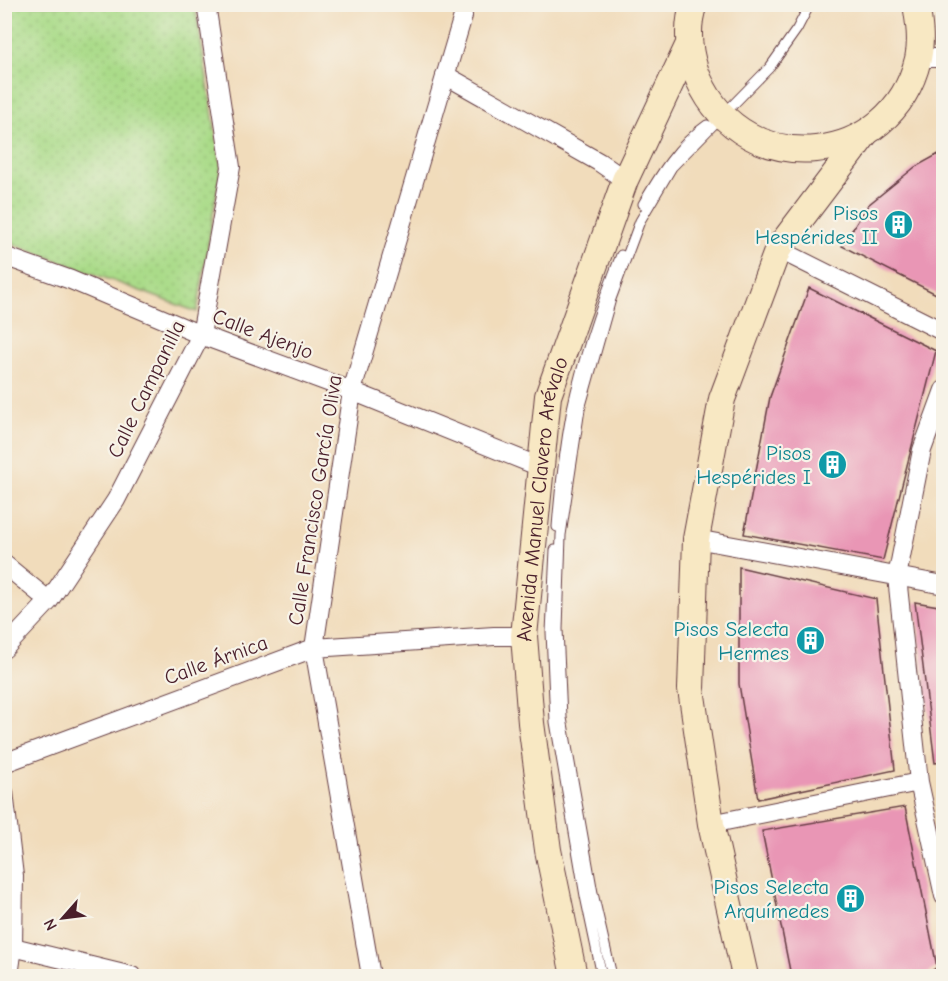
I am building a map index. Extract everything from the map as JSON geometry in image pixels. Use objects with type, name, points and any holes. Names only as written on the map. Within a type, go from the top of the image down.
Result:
[{"type":"main road","points":[[745,976],[711,824],[691,689],[696,539],[722,399],[778,249],[865,134],[890,114],[908,88],[918,58],[920,29],[915,4]]},
{"type":"main road","points":[[692,6],[689,44],[695,70],[705,94],[721,115],[746,135],[774,147],[806,151],[836,147],[865,134]]},
{"type":"main road","name":"Avenida Manuel Clavero Arévalo","points":[[574,976],[548,850],[531,723],[524,636],[548,396],[625,180],[689,44]]},
{"type":"street","name":"Calle Campanilla","points":[[4,649],[49,601],[116,500],[201,335],[231,167],[206,4]]},
{"type":"street","name":"Calle Francisco García Oliva","points":[[371,976],[314,648],[352,391],[463,16],[462,4]]},
{"type":"street","points":[[918,58],[944,58]]},
{"type":"street","points":[[444,75],[599,162],[625,180]]},
{"type":"street","points":[[778,249],[944,332]]},
{"type":"street","name":"Calle Ajenjo","points":[[4,256],[71,280],[201,335],[352,391],[540,467]]},
{"type":"street","points":[[944,390],[922,450],[897,577],[919,782],[944,896]]},
{"type":"street","points":[[696,539],[944,585]]},
{"type":"street","points":[[4,564],[49,601]]},
{"type":"street","name":"Calle Árnica","points":[[4,763],[314,648],[524,636]]},
{"type":"street","points":[[711,824],[919,782]]},
{"type":"street","points":[[4,792],[13,947],[9,976]]},
{"type":"street","points":[[13,947],[132,976]]},
{"type":"lane","points":[[612,976],[593,893],[562,718],[558,629],[561,535],[580,409],[611,299],[640,221],[672,167],[770,67],[797,29],[810,4]]},
{"type":"lane","points":[[602,976],[585,896],[555,722],[551,632],[552,585],[562,475],[573,407],[603,302],[636,216],[667,164],[696,132],[721,115]]},
{"type":"green space","points":[[4,5],[195,5],[221,166],[197,312],[5,241]]},
{"type":"building","name":"Pisos Hespérides II","points":[[944,151],[944,298],[842,246],[868,205],[915,167]]},
{"type":"building","name":"Pisos Hespérides I","points":[[809,288],[936,351],[883,560],[744,534],[770,397]]},
{"type":"building","name":"Pisos Selecta Hermes","points":[[739,567],[876,599],[895,770],[758,799],[739,684]]},
{"type":"building","points":[[915,602],[944,607],[944,762],[935,763]]},
{"type":"building","name":"Pisos Selecta Arquímedes","points":[[905,807],[937,967],[925,976],[791,976],[762,831]]},
{"type":"place","name":"Pisos Hespérides II","points":[[899,225]]},
{"type":"place","name":"Pisos Hespérides I","points":[[832,465]]},
{"type":"place","name":"Pisos Selecta Hermes","points":[[810,641]]},
{"type":"place","name":"Pisos Selecta Arquímedes","points":[[850,899]]}]
